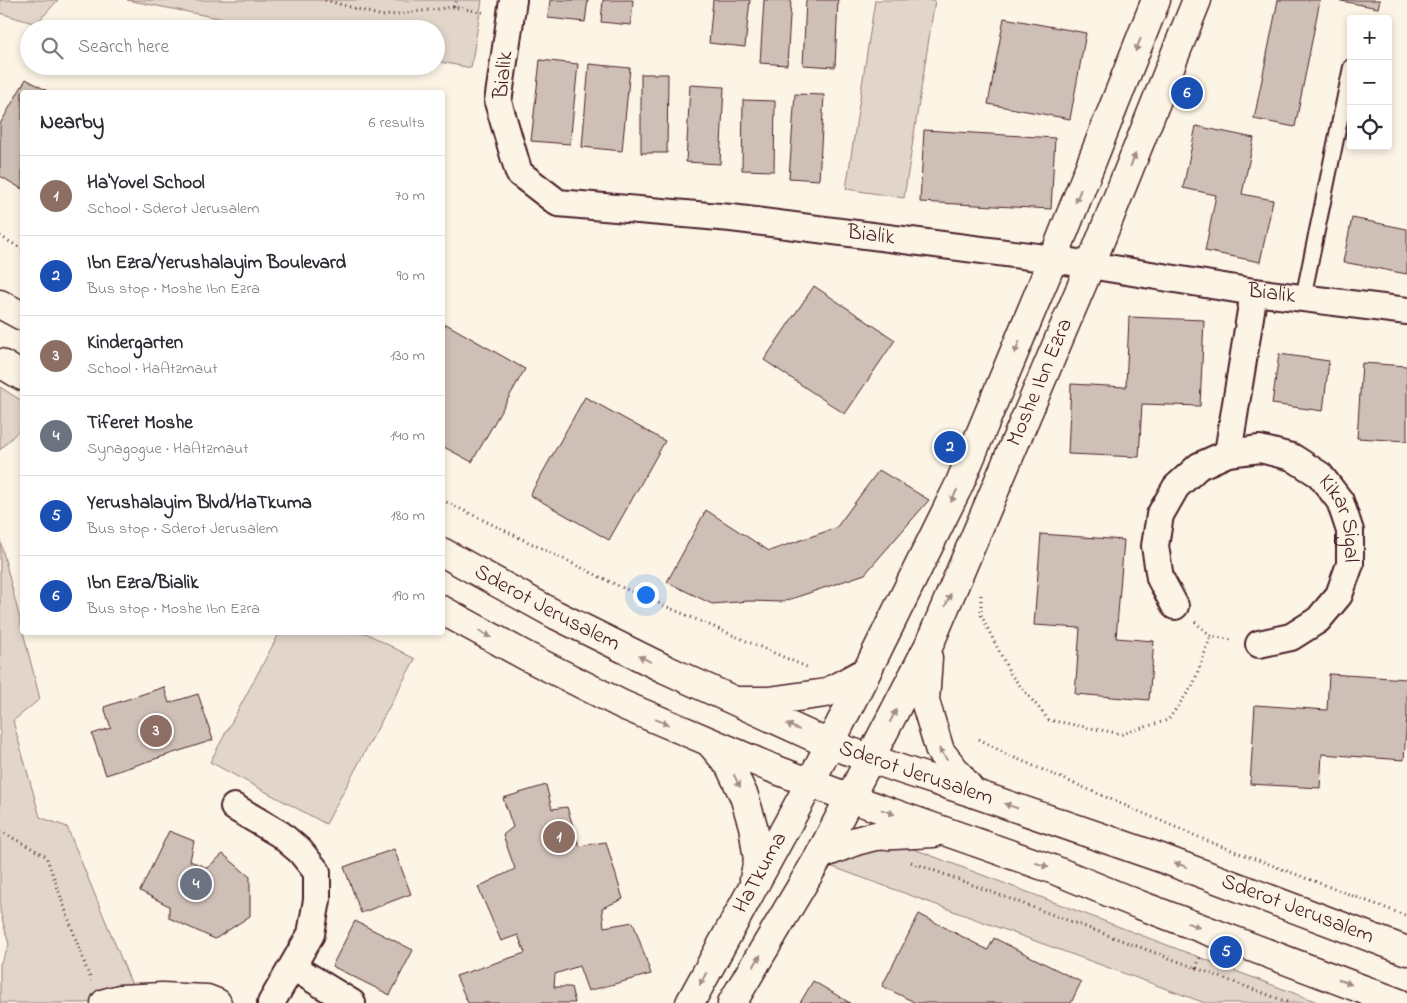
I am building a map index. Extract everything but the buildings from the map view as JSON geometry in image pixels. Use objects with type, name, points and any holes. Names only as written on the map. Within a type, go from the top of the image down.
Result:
[{"type":"main road","name":"Moshe Ibn Ezra","points":[[830,744],[959,485],[1054,260],[1156,0]]},
{"type":"main road","name":"Moshe Ibn Ezra","points":[[870,759],[929,645],[1090,266],[1197,0]]},
{"type":"main road","points":[[0,304],[20,315]]},
{"type":"main road","points":[[0,363],[20,375]]},
{"type":"main road","name":"Sderot Jerusalem","points":[[445,554],[565,619],[665,669],[830,744],[1161,858],[1407,950]]},
{"type":"main road","name":"Sderot Jerusalem","points":[[445,612],[526,656],[623,705],[709,742],[810,783],[1052,869],[1140,905],[1400,1003]]},
{"type":"main road","points":[[929,645],[925,701],[929,716],[940,751],[973,793]]},
{"type":"main road","points":[[733,701],[769,701],[826,693],[867,671]]},
{"type":"main road","points":[[709,742],[729,765],[744,796],[753,826],[758,860],[751,890]]},
{"type":"main road","name":"HaTkuma","points":[[690,1003],[830,744]]},
{"type":"main road","name":"HaTkuma","points":[[732,1003],[820,854],[870,759]]},
{"type":"main road","points":[[820,854],[875,836],[947,832]]},
{"type":"main road","points":[[99,994],[120,999],[162,997],[207,999],[217,1003]]},
{"type":"street","name":"Bialik","points":[[512,9],[498,102],[520,173],[558,203],[731,218],[1054,260],[1254,292],[1407,311]]},
{"type":"street","points":[[1228,453],[1254,292]]},
{"type":"street","name":"Kikar Sigal","points":[[1175,606],[1160,578],[1155,546],[1160,515],[1176,487],[1199,466],[1228,453],[1260,449],[1292,457],[1320,475],[1340,501],[1350,531],[1350,564],[1339,595],[1318,620],[1291,637],[1259,644]]},
{"type":"street","points":[[234,807],[280,834],[300,851],[317,872],[317,900],[311,934],[271,1003]]},
{"type":"street","points":[[292,967],[352,1003]]},
{"type":"lane","points":[[1302,298],[1347,86]]},
{"type":"path","points":[[325,0],[382,16],[454,7],[512,9]]},
{"type":"path","points":[[454,7],[457,0]]},
{"type":"path","points":[[0,236],[20,248]]},
{"type":"path","points":[[445,501],[621,587],[812,669]]},
{"type":"path","points":[[981,586],[981,615],[1011,676],[1050,720],[1122,734],[1168,720],[1193,685],[1211,636]]},
{"type":"path","points":[[1175,606],[1211,636],[1259,644]]},
{"type":"path","points":[[979,739],[1006,754],[1210,842],[1407,916]]},
{"type":"path","points":[[0,831],[46,856],[99,994]]},
{"type":"path","points":[[903,860],[1290,1003]]},
{"type":"shaded area","points":[[0,0],[58,0],[40,20],[23,20],[0,13]]},
{"type":"shaded area","points":[[127,0],[482,0],[471,68],[445,63],[445,20],[228,20]]},
{"type":"shaded area","points":[[875,0],[935,0],[904,198],[846,189]]},
{"type":"shaded area","points":[[0,387],[20,400],[20,429],[0,450]]},
{"type":"shaded area","points":[[0,540],[20,620],[20,635],[24,635],[40,699],[13,721],[40,817],[67,827],[134,990],[86,1003],[0,1003],[0,964],[9,945],[0,911]]},
{"type":"shaded area","points":[[278,635],[370,635],[415,659],[326,824],[210,762]]},
{"type":"shaded area","points":[[906,846],[1320,1003],[1205,1003],[830,866],[869,848]]},
{"type":"place","name":"Ibn Ezra/Bialik","points":[[1187,93]]},
{"type":"place","name":"Ibn Ezra/Yerushalayim Boulevard","points":[[950,447]]},
{"type":"place","name":"Kindergarten","points":[[156,731]]},
{"type":"place","name":"Ha'Yovel School","points":[[559,837]]},
{"type":"place","name":"Tiferet Moshe","points":[[196,884]]},
{"type":"place","name":"Yerushalayim Blvd/HaTkuma","points":[[1226,952]]}]
